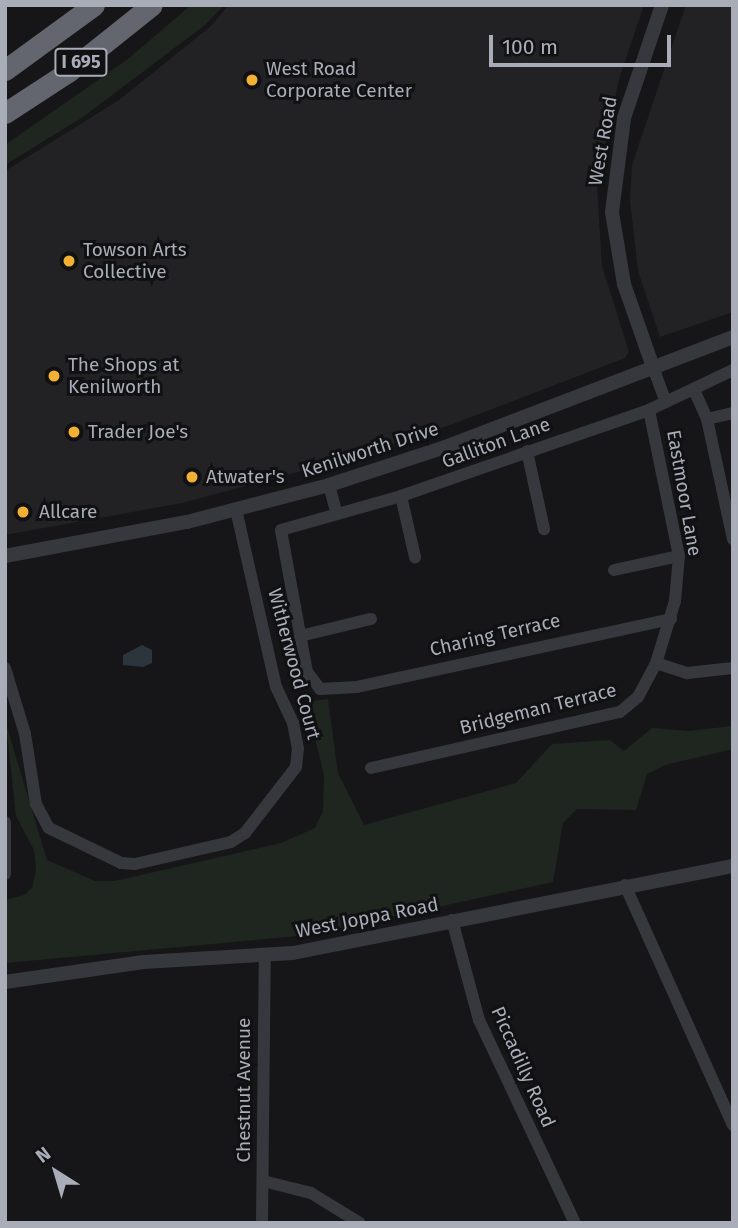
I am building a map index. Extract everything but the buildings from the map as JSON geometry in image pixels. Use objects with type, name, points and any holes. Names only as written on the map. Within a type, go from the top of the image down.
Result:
[{"type":"highway","points":[[5,57],[69,5]]},
{"type":"highway","name":"I 695","points":[[5,70],[94,5]]},
{"type":"highway","name":"I 695","points":[[5,113],[68,72],[152,5]]},
{"type":"street","name":"West Road","points":[[653,368],[624,284],[612,212],[624,118],[662,5]]},
{"type":"street","name":"Kenilworth Drive","points":[[5,556],[236,510],[329,485],[445,447],[733,337]]},
{"type":"street","points":[[653,368],[666,402]]},
{"type":"street","name":"Galliton Lane","points":[[300,636],[281,530],[401,496],[649,410],[695,392],[706,381],[733,370]]},
{"type":"street","points":[[695,392],[707,419],[732,530]]},
{"type":"street","name":"Eastmoor Lane","points":[[649,410],[679,556],[671,619],[656,663]]},
{"type":"street","points":[[707,419],[733,414]]},
{"type":"street","points":[[527,452],[544,529]]},
{"type":"street","points":[[329,485],[337,514]]},
{"type":"street","points":[[401,496],[415,557]]},
{"type":"street","name":"Witherwood Court","points":[[5,668],[25,734],[36,804],[49,828],[121,863],[185,853],[231,842],[245,833],[296,767],[295,732],[276,687],[236,510]]},
{"type":"street","points":[[614,570],[679,556]]},
{"type":"street","points":[[300,636],[371,619]]},
{"type":"street","name":"Charing Terrace","points":[[300,636],[310,680],[327,691],[671,619]]},
{"type":"street","points":[[656,663],[687,673],[733,668]]},
{"type":"street","name":"Bridgeman Terrace","points":[[371,768],[620,712],[638,697],[656,663]]},
{"type":"street","points":[[5,822],[5,874]]},
{"type":"street","name":"West Joppa Road","points":[[5,982],[175,959],[265,957],[733,866]]},
{"type":"street","points":[[625,885],[733,1125]]},
{"type":"street","name":"Piccadilly Road","points":[[452,920],[479,1020],[575,1223]]},
{"type":"street","name":"Chestnut Avenue","points":[[262,1223],[265,957]]},
{"type":"street","points":[[263,1181],[311,1194],[360,1223]]},
{"type":"shaded area","points":[[191,5],[224,5],[205,25],[83,117],[5,165],[5,145],[128,59]]},
{"type":"shaded area","points":[[229,5],[644,5],[619,79],[597,185],[602,266],[629,352],[625,358],[453,424],[339,461],[182,503],[5,535],[5,171],[119,100],[211,26]]},
{"type":"shaded area","points":[[686,5],[733,5],[733,312],[660,337],[638,271],[630,200],[632,165]]},
{"type":"shaded area","points":[[142,645],[152,650],[152,663],[143,667],[123,665],[123,655]]},
{"type":"shaded area","points":[[328,699],[338,773],[364,825],[516,783],[552,744],[610,740],[624,751],[652,728],[688,731],[733,726],[733,749],[665,765],[647,774],[636,810],[577,809],[563,823],[553,882],[309,935],[5,963],[5,900],[24,895],[32,888],[36,870],[34,850],[16,816],[6,724],[47,860],[95,881],[115,881],[281,843],[315,828],[323,811],[324,775],[306,702]]},
{"type":"place","name":"West Road Corporate Center","points":[[252,80]]},
{"type":"place","name":"Towson Arts Collective","points":[[69,261]]},
{"type":"place","name":"The Shops at Kenilworth","points":[[54,376]]},
{"type":"place","name":"Trader Joe's","points":[[74,432]]},
{"type":"place","name":"Atwater's","points":[[192,477]]},
{"type":"place","name":"Allcare","points":[[23,512]]}]
